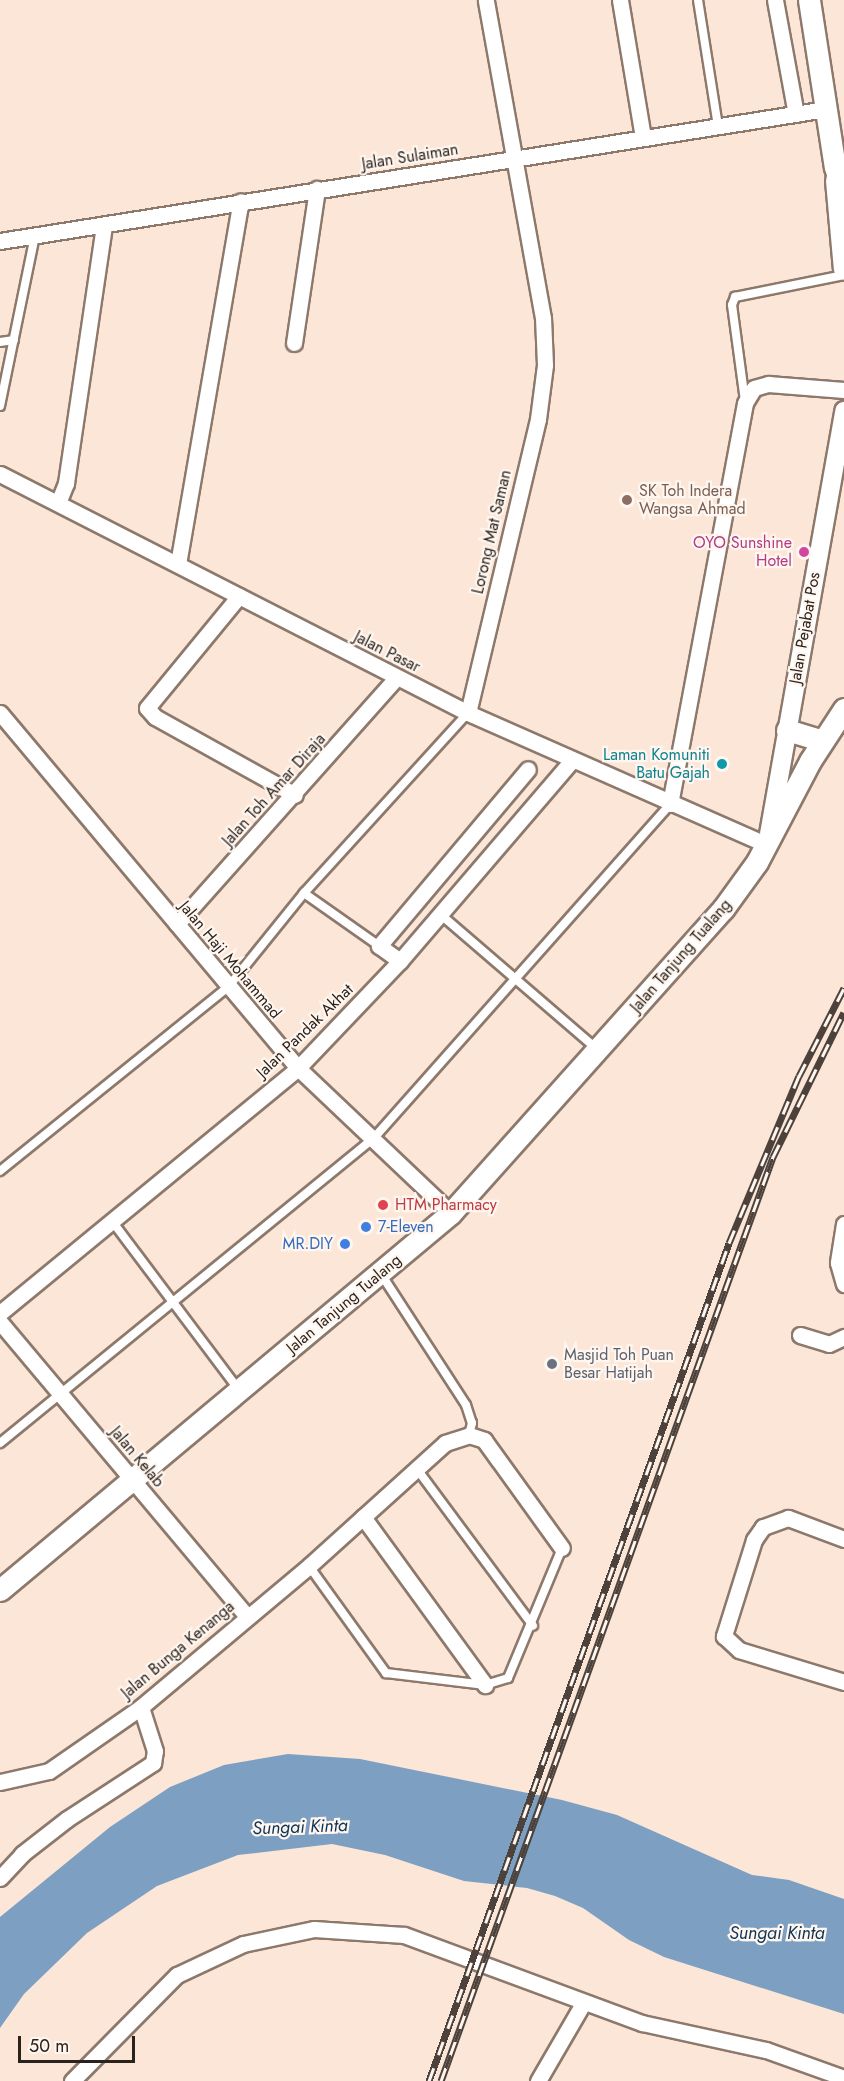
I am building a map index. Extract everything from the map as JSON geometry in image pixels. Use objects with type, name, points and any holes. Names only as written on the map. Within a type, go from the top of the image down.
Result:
[{"type":"main road","points":[[809,0],[826,109],[840,179],[844,269]]},
{"type":"main road","name":"Jalan Tanjung Tualang","points":[[1,1587],[133,1480],[451,1212],[723,909],[767,845],[822,741],[844,709]]},
{"type":"main road","points":[[787,730],[822,741]]},
{"type":"street","name":"Lorong Mat Saman","points":[[468,713],[538,419],[544,365],[543,318],[512,159],[486,0]]},
{"type":"street","points":[[620,0],[643,138]]},
{"type":"street","points":[[775,0],[796,114]]},
{"type":"street","name":"Jalan Sulaiman","points":[[0,241],[826,109]]},
{"type":"street","points":[[294,343],[317,189]]},
{"type":"street","points":[[178,564],[241,201]]},
{"type":"street","points":[[58,503],[66,483],[104,225]]},
{"type":"street","points":[[670,804],[745,403],[754,388],[768,384],[844,390]]},
{"type":"street","name":"Jalan Pejabat Pos","points":[[767,845],[840,456],[844,411]]},
{"type":"street","name":"Jalan Pasar","points":[[0,474],[468,713],[767,845]]},
{"type":"street","points":[[239,596],[152,699],[147,708],[154,717],[295,795]]},
{"type":"street","name":"Jalan Toh Amar Diraja","points":[[177,924],[295,795],[396,678]]},
{"type":"street","name":"Jalan Haji Mohammad","points":[[0,713],[298,1068],[451,1212]]},
{"type":"street","name":"Jalan Pandak Akhat","points":[[0,1313],[298,1068],[400,961],[572,760]]},
{"type":"street","points":[[400,961],[379,946],[528,769]]},
{"type":"street","points":[[508,792],[529,810]]},
{"type":"street","points":[[844,1224],[838,1263],[844,1284]]},
{"type":"street","name":"Jalan Kelab","points":[[0,1322],[246,1616]]},
{"type":"street","points":[[801,1335],[829,1344],[844,1337]]},
{"type":"street","points":[[469,1435],[484,1440],[562,1548]]},
{"type":"street","name":"Jalan Bunga Kenanga","points":[[0,1782],[49,1771],[141,1707],[246,1616],[309,1566],[445,1443],[469,1435]]},
{"type":"street","points":[[363,1517],[485,1685]]},
{"type":"street","points":[[844,1539],[788,1518],[763,1527],[754,1540],[724,1636],[739,1650],[844,1682]]},
{"type":"street","points":[[0,1878],[22,1854],[67,1819],[153,1762],[155,1751],[141,1707]]},
{"type":"street","points":[[72,2081],[177,1975],[243,1944],[314,1929],[404,1935],[642,2023],[766,2050],[844,2078]]},
{"type":"street","points":[[538,2081],[584,2002]]},
{"type":"lane","points":[[698,0],[718,126]]},
{"type":"lane","points":[[0,406],[36,235]]},
{"type":"lane","points":[[745,403],[732,305],[735,297],[844,275]]},
{"type":"lane","points":[[0,342],[14,340]]},
{"type":"lane","name":"Lorong Mat Saman","points":[[0,1171],[229,986],[304,893],[468,713]]},
{"type":"lane","points":[[0,1443],[372,1138],[670,804]]},
{"type":"lane","points":[[304,893],[379,946]]},
{"type":"lane","points":[[440,914],[598,1050]]},
{"type":"lane","points":[[112,1221],[239,1391]]},
{"type":"lane","points":[[380,1274],[466,1405],[472,1423],[469,1435]]},
{"type":"lane","points":[[417,1469],[532,1626]]},
{"type":"lane","points":[[309,1566],[386,1673],[485,1685],[508,1678],[532,1626],[562,1548]]},
{"type":"water","name":"Sungai Kinta","points":[[288,1754],[360,1759],[562,1800],[617,1815],[752,1875],[789,1880],[844,1899],[844,2014],[664,1957],[629,1940],[583,1908],[555,1896],[527,1888],[464,1881],[385,1855],[332,1844],[238,1855],[157,1886],[87,1933],[24,1994],[0,2028],[0,1917],[110,1827],[170,1787],[224,1765]]},
{"type":"railway","points":[[429,2081],[729,1243],[799,1076],[844,988]]},
{"type":"railway","points":[[441,2081],[773,1157],[844,1012]]},
{"type":"place","name":"SK Toh Indera Wangsa Ahmad","points":[[627,500]]},
{"type":"place","name":"OYO Sunshine Hotel","points":[[804,552]]},
{"type":"place","name":"Laman Komuniti Batu Gajah","points":[[722,764]]},
{"type":"place","name":"HTM Pharmacy","points":[[383,1205]]},
{"type":"place","name":"7-Eleven","points":[[366,1227]]},
{"type":"place","name":"MR.DIY","points":[[345,1244]]},
{"type":"place","name":"Masjid Toh Puan Besar Hatijah","points":[[552,1364]]}]
